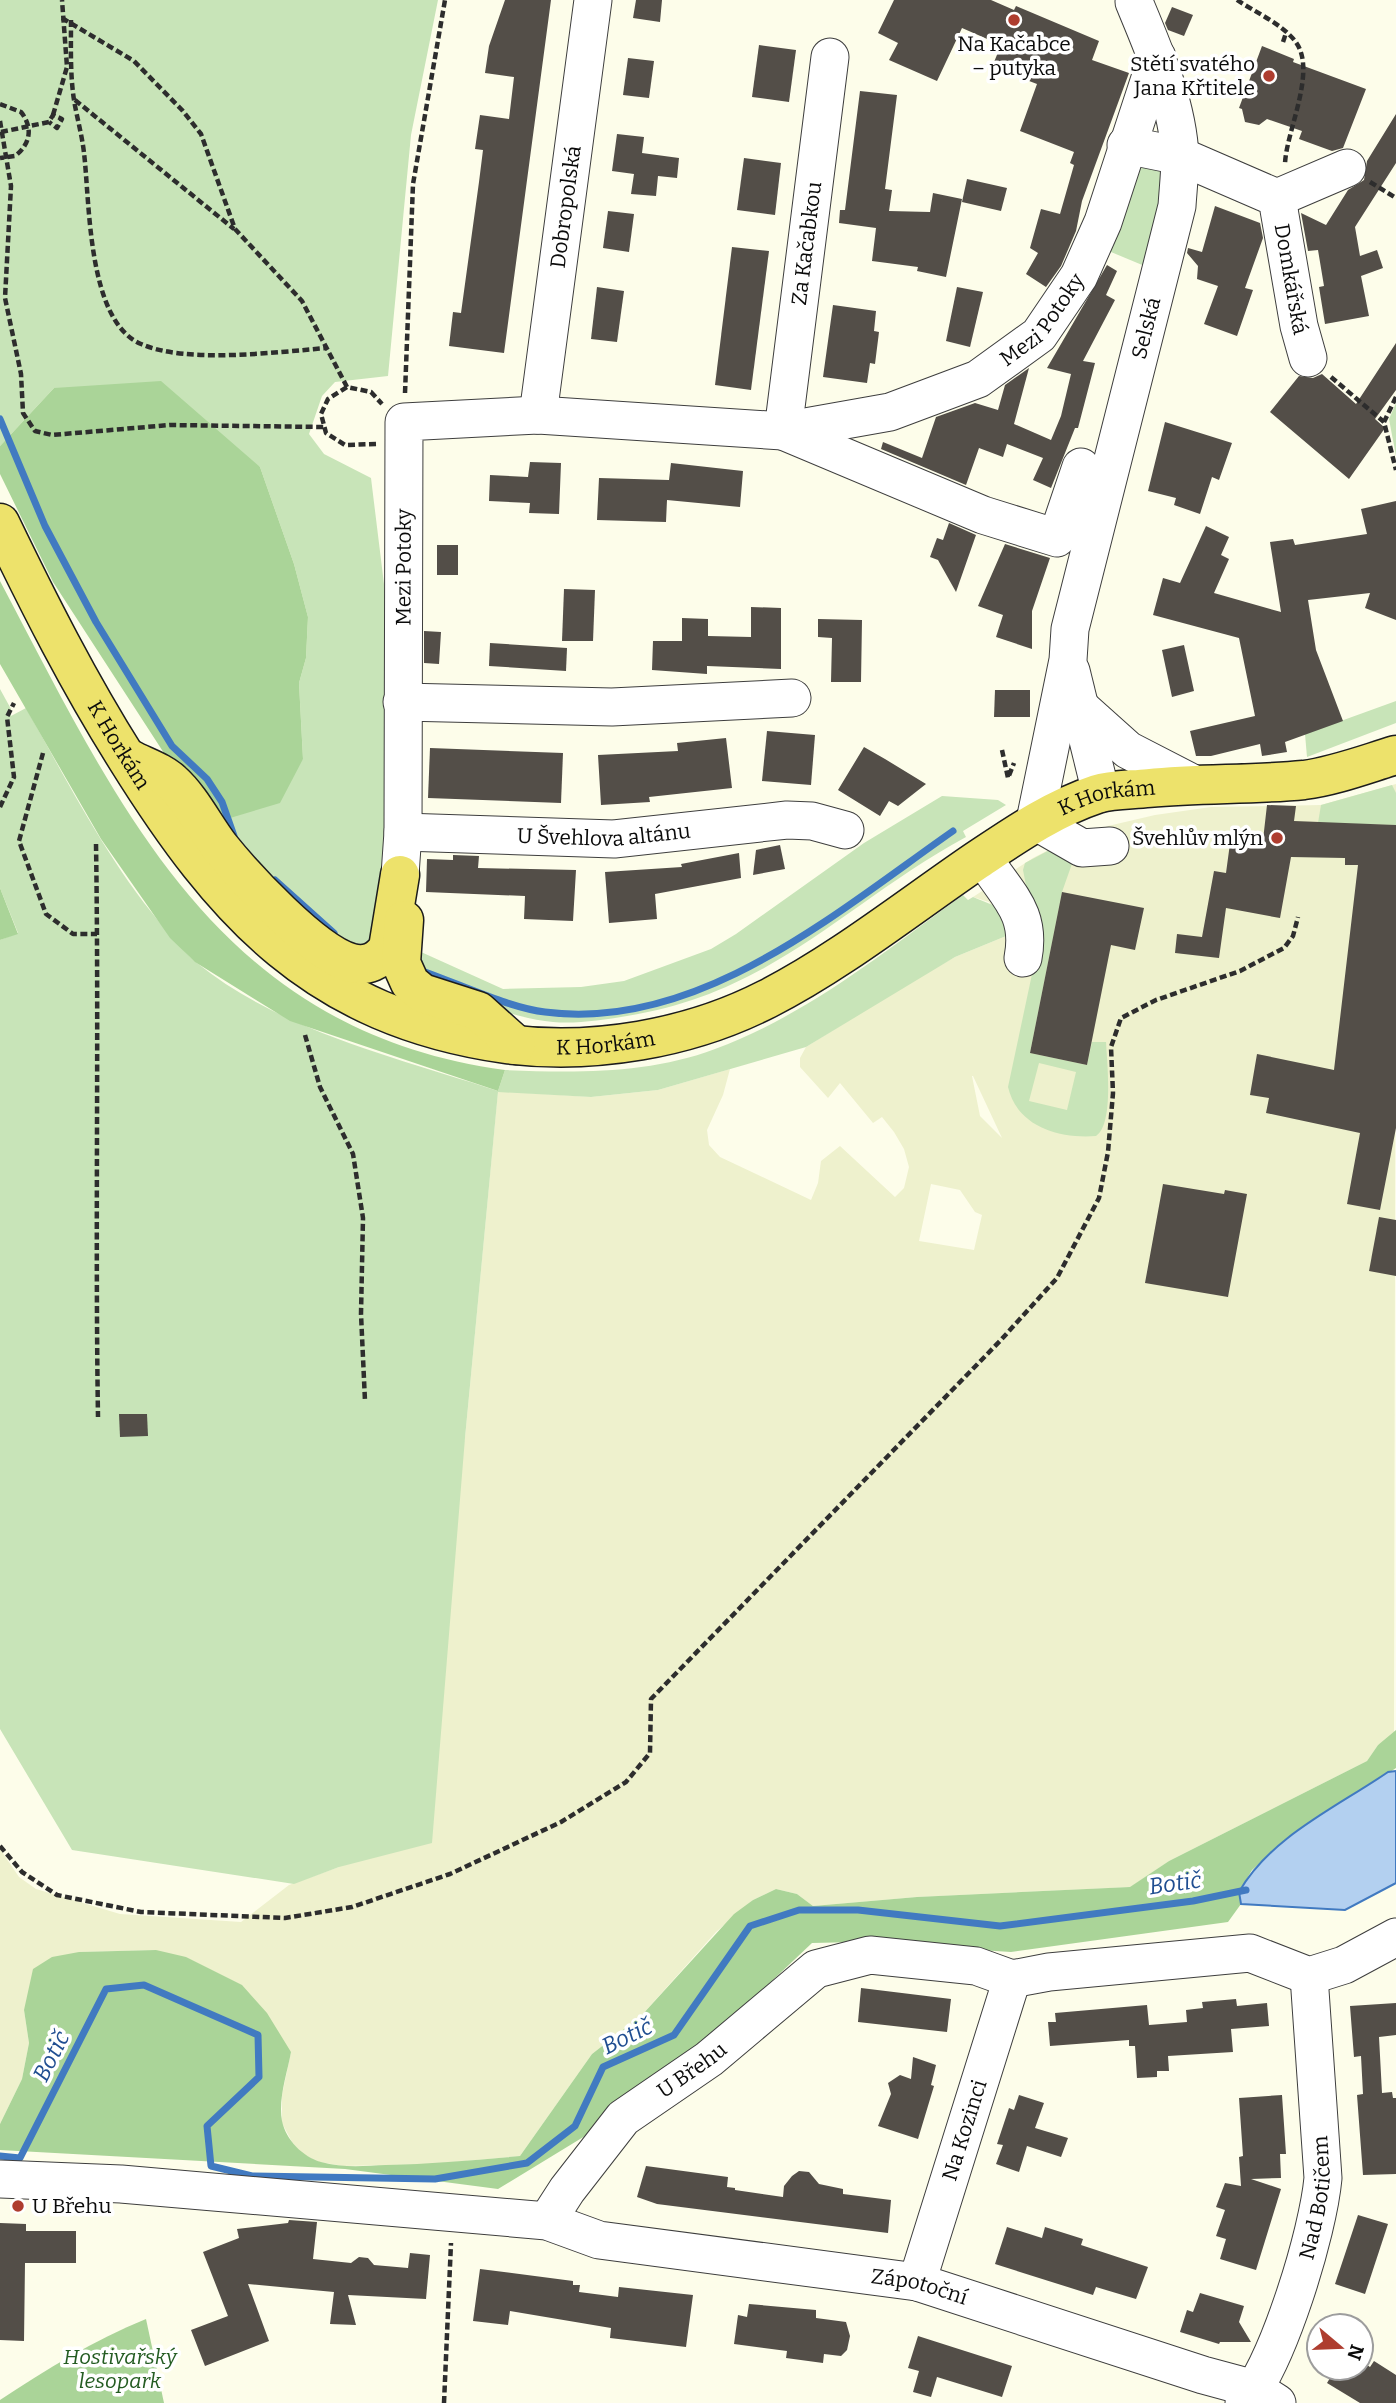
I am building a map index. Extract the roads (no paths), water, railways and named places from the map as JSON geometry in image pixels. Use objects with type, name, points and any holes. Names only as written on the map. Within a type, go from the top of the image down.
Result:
[{"type":"main road","name":"K Horkám","points":[[0,523],[50,627],[125,756],[186,851],[240,912],[290,958],[356,999],[457,1034],[516,1045],[579,1047],[621,1044],[712,1021],[766,999],[1035,821],[1101,793],[1192,783],[1310,779],[1396,755]]},
{"type":"main road","points":[[125,756],[172,781],[221,848],[266,896],[304,932],[342,959],[368,964],[383,956],[388,948],[399,884]]},
{"type":"main road","points":[[399,884],[404,913],[401,963],[410,983],[422,993],[478,1011],[516,1045]]},
{"type":"street","name":"Dobropolská","points":[[538,415],[593,0]]},
{"type":"street","name":"Selská","points":[[1035,821],[1068,660],[1070,629],[1177,206],[1180,156],[1157,57],[1132,1]]},
{"type":"street","name":"Za Kačabkou","points":[[783,431],[830,57]]},
{"type":"street","name":"Mezi Potoky","points":[[403,832],[404,422],[538,415],[783,431],[864,419],[954,390],[978,379],[1039,335],[1067,296],[1093,248],[1157,57]]},
{"type":"street","name":"Domkářská","points":[[1126,145],[1281,182],[1347,168]]},
{"type":"street","name":"Domkářská","points":[[1281,182],[1299,326],[1318,366]]},
{"type":"street","name":"Mezi Potoky","points":[[783,431],[983,515],[1057,538],[1081,467]]},
{"type":"street","name":"Selská","points":[[1068,660],[1101,793]]},
{"type":"street","points":[[402,702],[612,707],[792,698]]},
{"type":"street","points":[[1080,707],[1128,750],[1192,783]]},
{"type":"street","name":"U Švehlova altánu","points":[[403,832],[614,839],[787,820],[812,821],[845,830]]},
{"type":"street","points":[[1035,821],[1082,848],[1110,846]]},
{"type":"street","points":[[399,884],[403,832]]},
{"type":"street","points":[[983,857],[1024,920],[1027,939],[1023,958]]},
{"type":"street","points":[[1012,1979],[1049,1972],[1250,1953],[1309,1976],[1345,1965],[1396,1937]]},
{"type":"street","name":"U Břehu","points":[[547,2221],[566,2190],[623,2118],[709,2059],[816,1969],[870,1955],[976,1966],[1012,1979]]},
{"type":"street","name":"Nad Botičem","points":[[1259,2398],[1320,2208],[1323,2178],[1309,1976]]},
{"type":"street","name":"Na Kozinci","points":[[917,2282],[1012,1979]]},
{"type":"street","points":[[0,2179],[121,2184],[547,2221]]},
{"type":"street","name":"Zápotoční","points":[[547,2221],[599,2240],[917,2282],[1203,2375],[1259,2398]]},
{"type":"water","points":[[1396,1771],[1396,1883],[1345,1910],[1241,1904],[1239,1892],[1252,1872],[1286,1839],[1388,1772]]},
{"type":"waterway","points":[[0,419],[45,526],[96,622],[172,746],[207,779],[222,802],[234,836]]},
{"type":"waterway","points":[[425,972],[501,1001],[545,1012],[602,1013],[657,1004],[711,985],[763,959],[862,896],[953,831]]},
{"type":"waterway","points":[[275,880],[334,933]]},
{"type":"waterway","name":"Botič","points":[[0,2156],[20,2158],[106,1989],[144,1985],[258,2035],[259,2077],[207,2126],[211,2166],[252,2176],[435,2179],[527,2163],[575,2126],[603,2067],[674,2035],[750,1926],[799,1910],[858,1910],[1000,1926],[1193,1901],[1246,1890]]},
{"type":"place","name":"Na Kačabce – putyka","points":[[1014,20]]},
{"type":"place","name":"Stětí svatého Jana Křtitele","points":[[1269,76]]},
{"type":"place","name":"Švehlův mlýn","points":[[1277,838]]},
{"type":"place","name":"U Břehu","points":[[18,2206]]},
{"type":"park label","name":"Hostivařský lesopark","points":[[120,2369]]}]
